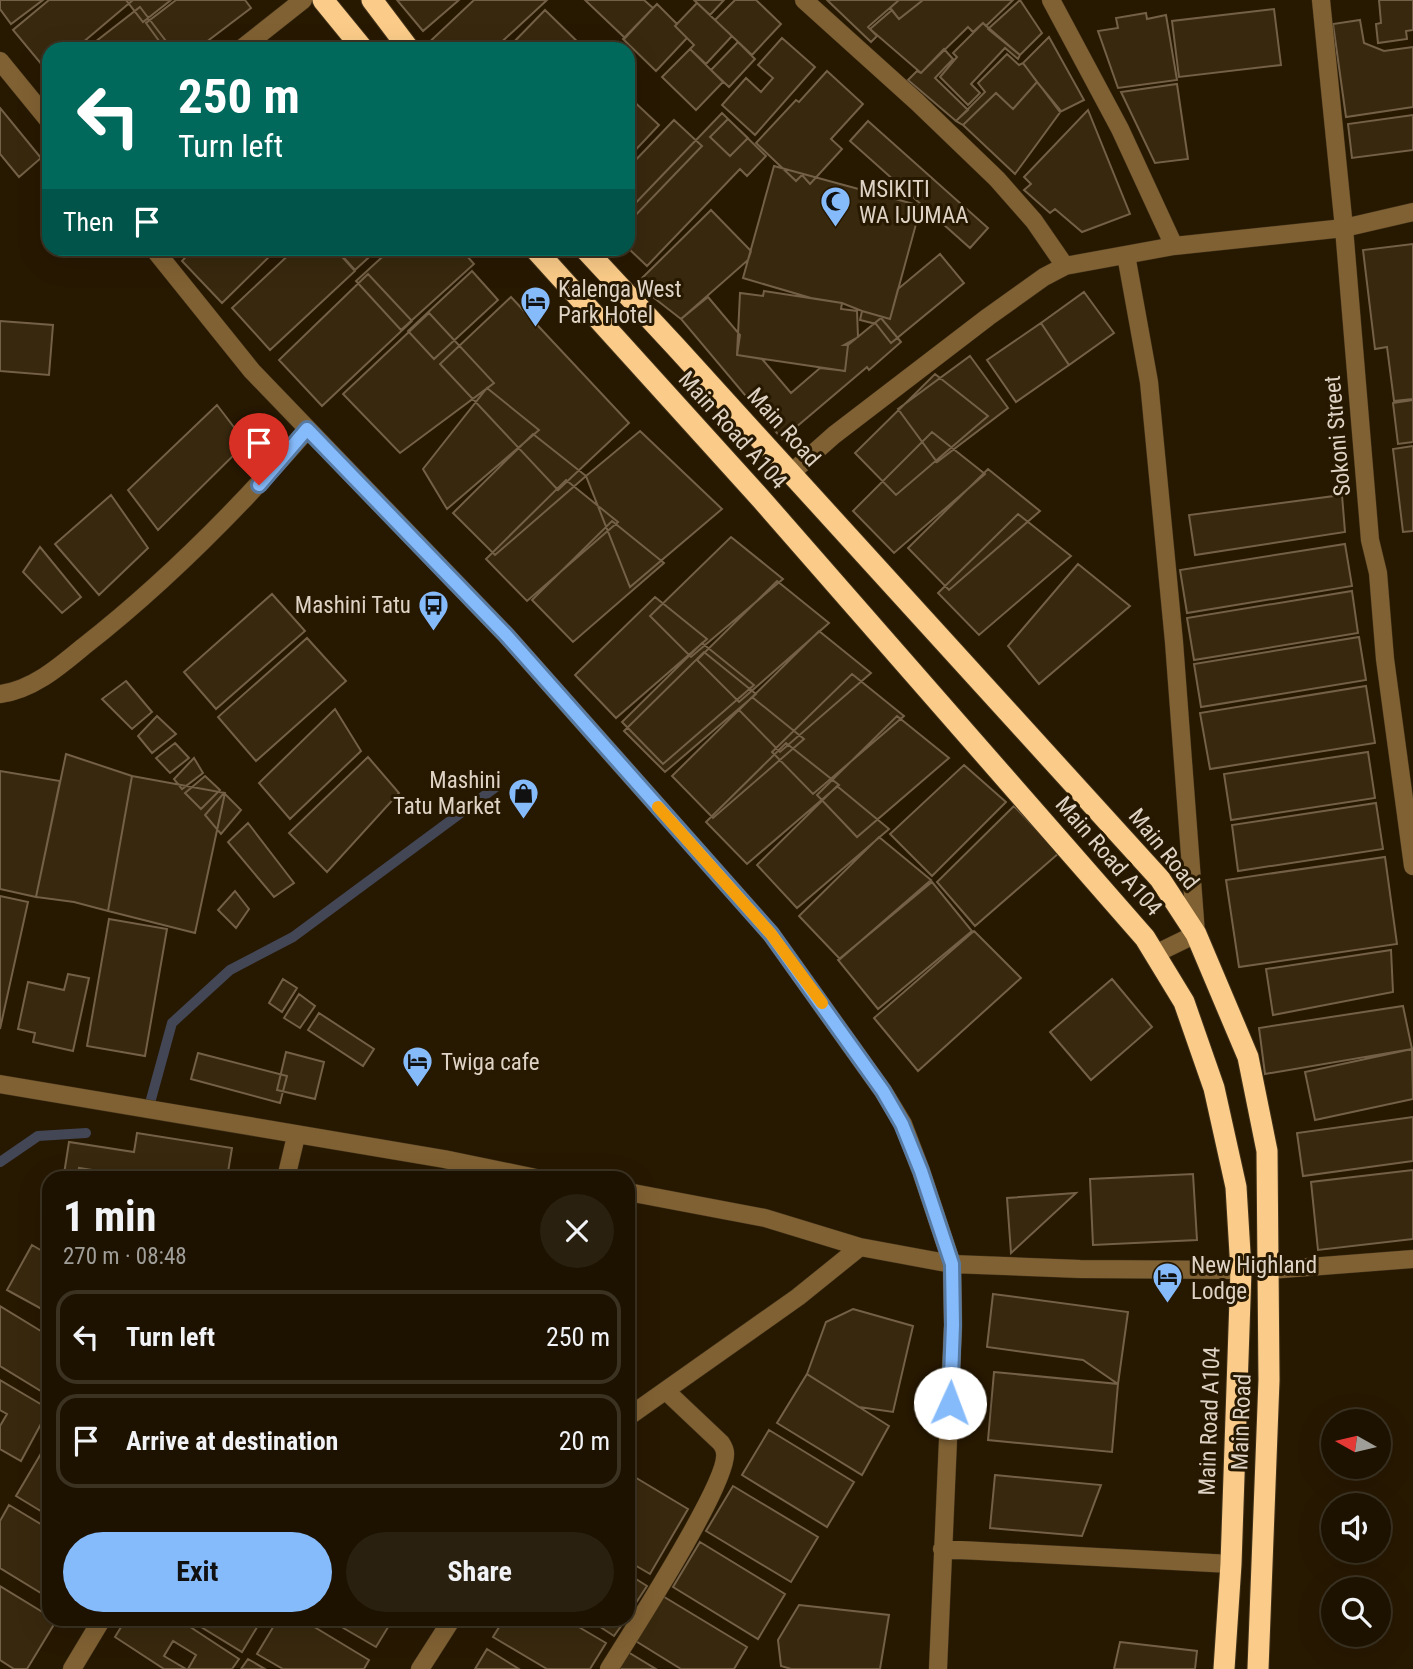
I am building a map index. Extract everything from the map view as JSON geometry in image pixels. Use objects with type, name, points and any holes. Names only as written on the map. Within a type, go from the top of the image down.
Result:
[{"type":"highway","points":[[323,0],[357,42]]},
{"type":"highway","points":[[372,0],[404,42]]},
{"type":"highway","name":"Main Road A104","points":[[541,256],[762,500],[1146,938],[1184,1002],[1214,1087],[1237,1186],[1241,1270],[1231,1564],[1224,1669]]},
{"type":"highway","name":"Main Road","points":[[590,256],[1160,879],[1196,934],[1248,1057],[1268,1151],[1269,1380],[1258,1669]]},
{"type":"street","points":[[250,42],[303,0]]},
{"type":"street","points":[[804,0],[997,179],[1034,221],[1065,266]]},
{"type":"street","points":[[1051,0],[1120,129],[1174,246]]},
{"type":"street","name":"Sokoni Street","points":[[1321,0],[1344,228],[1370,540],[1378,573],[1385,659],[1413,866]]},
{"type":"street","points":[[0,61],[42,112]]},
{"type":"street","points":[[790,474],[834,435],[988,317],[1044,277],[1065,266],[1174,246],[1344,228],[1413,212]]},
{"type":"street","points":[[1126,255],[1149,382],[1177,669],[1196,934],[1155,954]]},
{"type":"street","points":[[159,256],[252,371],[506,635],[771,934],[875,1080],[902,1124],[952,1264],[953,1325],[938,1669]]},
{"type":"street","points":[[0,694],[9,693],[47,676],[110,626],[259,485],[307,429]]},
{"type":"street","points":[[0,1084],[502,1171]]},
{"type":"street","points":[[288,1171],[296,1136]]},
{"type":"street","points":[[444,1159],[445,1171]]},
{"type":"street","points":[[635,1193],[765,1218],[860,1247],[952,1264],[1241,1270]]},
{"type":"street","points":[[635,1412],[798,1297],[860,1247]]},
{"type":"street","points":[[1269,1270],[1413,1259]]},
{"type":"street","points":[[609,1669],[684,1546],[722,1470],[726,1453],[721,1443],[666,1391]]},
{"type":"street","points":[[942,1549],[1231,1564]]},
{"type":"street","points":[[72,1669],[98,1626]]},
{"type":"street","points":[[420,1669],[448,1626]]},
{"type":"building","points":[[0,0],[43,0],[11,24],[0,9]]},
{"type":"building","points":[[49,0],[133,0],[83,42],[42,42],[42,65],[13,30]]},
{"type":"building","points":[[126,0],[171,0],[143,22]]},
{"type":"building","points":[[176,0],[245,0],[251,8],[206,42],[160,42],[146,23]]},
{"type":"building","points":[[397,0],[459,0],[423,31]]},
{"type":"building","points":[[474,0],[547,0],[502,42],[429,42]]},
{"type":"building","points":[[585,0],[644,0],[653,8],[625,38]]},
{"type":"building","points":[[694,0],[724,0],[710,15]]},
{"type":"building","points":[[735,0],[756,0],[781,24],[752,55],[715,20]]},
{"type":"building","points":[[827,0],[899,0],[868,27],[877,36],[871,42]]},
{"type":"building","points":[[899,0],[923,0],[899,19],[890,8]]},
{"type":"building","points":[[923,0],[1013,0],[986,26],[983,23],[973,32],[968,27],[921,73],[870,29],[892,10],[899,19]]},
{"type":"building","points":[[1020,0],[1042,33],[1020,55],[988,29]]},
{"type":"building","points":[[1379,0],[1413,0],[1413,30],[1406,31],[1407,39],[1378,43],[1376,24],[1381,23]]},
{"type":"building","points":[[697,3],[732,36],[706,64],[690,49],[694,45],[675,26]]},
{"type":"building","points":[[657,4],[687,38],[656,71],[635,51],[635,42],[626,42],[623,39]]},
{"type":"building","points":[[140,7],[167,42],[95,42]]},
{"type":"building","points":[[1274,9],[1281,65],[1179,77],[1172,21]]},
{"type":"building","points":[[545,10],[578,42],[514,42]]},
{"type":"building","points":[[1146,13],[1147,19],[1166,15],[1177,80],[1118,88],[1098,31],[1118,28],[1116,18]]},
{"type":"building","points":[[1360,20],[1364,43],[1384,51],[1413,47],[1413,107],[1346,117],[1333,24]]},
{"type":"building","points":[[983,23],[1020,55],[1018,59],[1005,48],[971,84],[980,93],[968,105],[940,77],[957,57],[953,53]]},
{"type":"building","points":[[1049,37],[1084,100],[1060,112],[1023,63]]},
{"type":"building","points":[[782,38],[815,67],[755,135],[722,105],[746,78],[761,92],[773,78],[758,65]]},
{"type":"building","points":[[738,42],[755,59],[729,87],[711,70]]},
{"type":"building","points":[[690,49],[723,82],[696,110],[662,77]]},
{"type":"building","points":[[944,49],[953,59],[935,78],[968,110],[956,121],[908,80],[917,71],[921,73]]},
{"type":"building","points":[[1007,54],[1019,65],[1023,63],[1037,82],[1013,109],[996,93],[963,125],[956,121],[985,92],[978,83]]},
{"type":"building","points":[[827,71],[863,104],[831,139],[842,149],[810,184],[802,175],[796,181],[756,143]]},
{"type":"building","points":[[1037,82],[1061,111],[1015,174],[963,125],[996,93],[1013,109]]},
{"type":"building","points":[[1177,84],[1188,159],[1155,163],[1121,92]]},
{"type":"building","points":[[635,103],[659,125],[635,151]]},
{"type":"building","points":[[0,108],[41,158],[19,177],[0,154]]},
{"type":"building","points":[[1088,110],[1130,214],[1082,232],[1055,209],[1050,213],[1024,190],[1031,184],[1024,177]]},
{"type":"building","points":[[722,113],[766,156],[747,176],[740,169],[647,266],[635,255],[635,204]]},
{"type":"building","points":[[1413,115],[1413,150],[1352,158],[1348,124]]},
{"type":"building","points":[[728,119],[748,138],[730,156],[710,137]]},
{"type":"building","points":[[674,120],[702,146],[635,216],[635,161]]},
{"type":"building","points":[[868,121],[988,228],[970,248],[850,141]]},
{"type":"building","name":"MSIKITI WA IJUMAA","points":[[774,166],[921,206],[890,319],[842,303],[811,298],[743,278]]},
{"type":"building","points":[[711,210],[751,251],[748,260],[681,319],[636,284]]},
{"type":"building","points":[[1413,244],[1413,399],[1394,401],[1387,347],[1375,349],[1363,250]]},
{"type":"building","points":[[940,254],[964,283],[891,343],[876,324],[860,320],[862,311],[890,319],[898,289]]},
{"type":"building","points":[[187,256],[270,256],[222,303],[182,261]]},
{"type":"building","points":[[287,256],[341,256],[355,271],[270,350],[232,308]]},
{"type":"building","points":[[342,256],[370,256],[355,270]]},
{"type":"building","points":[[383,256],[467,256],[474,264],[401,330],[356,281]]},
{"type":"building","points":[[472,271],[498,300],[434,359],[408,331]]},
{"type":"building","points":[[368,274],[412,321],[322,406],[279,360]]},
{"type":"building","points":[[764,291],[842,303],[841,309],[857,311],[858,337],[844,345],[848,345],[845,371],[737,355],[740,293],[763,296]]},
{"type":"building","points":[[1084,292],[1114,333],[1069,365],[1041,323]]},
{"type":"building","points":[[511,297],[629,423],[558,490],[440,364]]},
{"type":"building","points":[[708,297],[740,335],[737,355],[762,359],[791,393],[820,368],[845,371],[848,345],[881,318],[901,342],[869,370],[867,367],[782,439],[681,319]]},
{"type":"building","points":[[429,313],[494,383],[400,453],[343,394]]},
{"type":"building","points":[[0,321],[53,325],[49,375],[0,371]]},
{"type":"building","points":[[1041,323],[1069,365],[1016,402],[987,360]]},
{"type":"building","points":[[970,356],[1008,408],[937,462],[898,409]]},
{"type":"building","points":[[935,374],[988,416],[896,495],[855,453]]},
{"type":"building","points":[[487,388],[539,430],[447,509],[423,469]]},
{"type":"building","points":[[1413,400],[1413,442],[1398,444],[1393,403]]},
{"type":"building","points":[[217,405],[246,443],[158,530],[128,490]]},
{"type":"building","points":[[640,431],[722,509],[630,587],[586,476]]},
{"type":"building","points":[[932,432],[985,474],[894,553],[853,511]]},
{"type":"building","points":[[533,434],[586,476],[495,555],[453,513]]},
{"type":"building","points":[[1413,446],[1413,531],[1403,532],[1393,449]]},
{"type":"building","points":[[988,469],[1040,511],[949,590],[908,548]]},
{"type":"building","points":[[566,480],[618,522],[527,601],[486,559]]},
{"type":"building","points":[[111,495],[148,548],[99,595],[55,544]]},
{"type":"building","points":[[1342,495],[1345,532],[1195,555],[1189,515]]},
{"type":"building","points":[[1018,514],[1071,556],[979,635],[938,593]]},
{"type":"building","points":[[612,521],[664,563],[573,642],[532,600]]},
{"type":"building","points":[[731,537],[783,579],[691,657],[650,616]]},
{"type":"building","points":[[1345,544],[1352,586],[1187,613],[1180,570]]},
{"type":"building","points":[[40,547],[81,597],[62,613],[23,572]]},
{"type":"building","points":[[1078,564],[1130,606],[1039,684],[1008,646]]},
{"type":"building","points":[[777,581],[829,623],[739,702],[697,660]]},
{"type":"building","points":[[1352,591],[1358,633],[1194,660],[1187,618]]},
{"type":"building","points":[[272,594],[305,631],[216,709],[184,672]]},
{"type":"building","points":[[655,597],[707,639],[616,718],[575,675]]},
{"type":"building","points":[[819,631],[871,673],[780,752],[739,710]]},
{"type":"building","points":[[1359,637],[1366,680],[1201,707],[1194,664]]},
{"type":"building","points":[[307,638],[346,681],[256,761],[218,717]]},
{"type":"building","points":[[702,643],[754,685],[663,764],[622,722]]},
{"type":"building","points":[[704,652],[756,694],[665,772],[624,731]]},
{"type":"building","points":[[852,674],[904,716],[813,794],[772,752]]},
{"type":"building","points":[[126,681],[152,712],[132,729],[102,699]]},
{"type":"building","points":[[1366,686],[1375,743],[1210,769],[1200,713]]},
{"type":"building","points":[[752,697],[804,739],[713,818],[672,776]]},
{"type":"building","points":[[335,709],[361,751],[290,819],[259,783]]},
{"type":"building","points":[[157,716],[176,734],[152,753],[138,736]]},
{"type":"building","points":[[897,716],[949,758],[857,837],[817,795]]},
{"type":"building","points":[[175,743],[189,758],[170,773],[156,758]]},
{"type":"building","points":[[786,743],[839,785],[747,864],[706,822]]},
{"type":"building","points":[[1368,752],[1375,798],[1231,820],[1224,774]]},
{"type":"building","points":[[66,754],[132,776],[108,911],[74,902],[36,897]]},
{"type":"building","points":[[368,757],[399,793],[327,872],[289,833]]},
{"type":"building","points":[[194,758],[203,773],[182,789],[174,779]]},
{"type":"building","points":[[964,765],[1006,802],[932,876],[890,834]]},
{"type":"building","points":[[0,771],[60,781],[36,897],[0,889]]},
{"type":"building","points":[[132,776],[225,793],[195,933],[108,911]]},
{"type":"building","points":[[205,776],[220,790],[201,809],[185,793]]},
{"type":"building","points":[[837,786],[889,829],[797,908],[757,865]]},
{"type":"building","points":[[224,793],[241,810],[221,834],[205,815]]},
{"type":"building","points":[[1376,803],[1383,849],[1238,871],[1232,825]]},
{"type":"building","points":[[1014,806],[1059,853],[975,926],[937,882]]},
{"type":"building","points":[[248,823],[294,883],[274,897],[228,842]]},
{"type":"building","points":[[879,837],[931,880],[840,959],[799,916]]},
{"type":"building","points":[[1385,857],[1397,944],[1239,967],[1226,880]]},
{"type":"building","points":[[932,882],[972,931],[878,1009],[838,960]]},
{"type":"building","points":[[235,891],[249,909],[236,928],[218,910]]},
{"type":"building","points":[[0,896],[28,902],[0,1029]]},
{"type":"building","points":[[109,919],[167,929],[145,1056],[87,1046]]},
{"type":"building","points":[[974,931],[1021,978],[918,1071],[874,1018]]},
{"type":"building","points":[[1391,950],[1393,992],[1273,1015],[1266,969]]},
{"type":"building","points":[[68,974],[89,978],[73,1051],[33,1042],[35,1033],[18,1029],[28,982],[64,990]]},
{"type":"building","points":[[283,979],[297,988],[282,1012],[269,1003]]},
{"type":"building","points":[[1112,979],[1152,1027],[1091,1080],[1050,1032]]},
{"type":"building","points":[[299,994],[315,1006],[300,1028],[284,1018]]},
{"type":"building","points":[[1403,1006],[1412,1049],[1265,1074],[1259,1028]]},
{"type":"building","points":[[319,1013],[374,1049],[363,1066],[308,1030]]},
{"type":"building","points":[[1412,1049],[1413,1099],[1315,1120],[1305,1072]]},
{"type":"building","points":[[286,1052],[324,1062],[315,1099],[277,1090]]},
{"type":"building","points":[[198,1053],[287,1076],[280,1103],[191,1079]]},
{"type":"building","points":[[1413,1117],[1413,1161],[1303,1176],[1297,1133]]},
{"type":"building","points":[[137,1133],[232,1148],[228,1171],[98,1171],[79,1168],[78,1171],[64,1171],[69,1142],[134,1152]]},
{"type":"building","points":[[1413,1170],[1413,1239],[1318,1250],[1311,1182]]},
{"type":"building","points":[[1193,1174],[1197,1240],[1093,1245],[1090,1179]]},
{"type":"building","points":[[1076,1193],[1011,1253],[1007,1198]]},
{"type":"building","points":[[32,1245],[42,1251],[42,1309],[7,1290]]},
{"type":"building","points":[[993,1294],[1128,1312],[1118,1384],[1083,1360],[987,1347]]},
{"type":"building","points":[[0,1306],[42,1332],[42,1392],[0,1366]]},
{"type":"building","points":[[853,1309],[913,1326],[893,1412],[859,1407],[807,1374],[826,1322]]},
{"type":"building","points":[[994,1372],[1118,1384],[1112,1452],[988,1440]]},
{"type":"building","points":[[807,1374],[889,1426],[862,1475],[777,1423]]},
{"type":"building","points":[[0,1380],[42,1405],[42,1422],[21,1461],[0,1449],[0,1426],[7,1414],[0,1410]]},
{"type":"building","points":[[769,1430],[854,1482],[827,1527],[742,1475]]},
{"type":"building","points":[[42,1452],[42,1512],[16,1496]]},
{"type":"building","points":[[995,1475],[1101,1485],[1082,1536],[990,1528]]},
{"type":"building","points":[[635,1477],[688,1509],[650,1574],[635,1565]]},
{"type":"building","points":[[733,1486],[818,1537],[791,1582],[706,1531]]},
{"type":"building","points":[[9,1505],[42,1525],[42,1594],[0,1568],[0,1521]]},
{"type":"building","points":[[700,1542],[785,1594],[758,1639],[673,1587]]},
{"type":"building","points":[[635,1578],[647,1586],[635,1604]]},
{"type":"building","points":[[0,1586],[42,1612],[42,1626],[53,1626],[27,1669],[14,1669],[0,1660]]},
{"type":"building","points":[[661,1595],[747,1647],[734,1669],[681,1669],[634,1640]]},
{"type":"building","points":[[799,1605],[889,1615],[880,1669],[791,1669],[781,1666],[778,1640]]},
{"type":"building","points":[[122,1626],[189,1626],[239,1659],[232,1669],[188,1669],[196,1655],[173,1641],[164,1656],[186,1669],[164,1669],[115,1637]]},
{"type":"building","points":[[199,1626],[258,1626],[242,1652]]},
{"type":"building","points":[[274,1626],[313,1626],[369,1660],[364,1669],[283,1669],[257,1654]]},
{"type":"building","points":[[340,1626],[389,1626],[376,1647]]},
{"type":"building","points":[[500,1626],[577,1626],[606,1643],[590,1669],[547,1669],[493,1637]]},
{"type":"building","points":[[599,1626],[621,1626],[614,1636]]},
{"type":"building","points":[[1120,1642],[1197,1651],[1195,1669],[1114,1669]]},
{"type":"building","points":[[487,1649],[519,1669],[475,1669]]},
{"type":"building","points":[[628,1652],[656,1669],[618,1669]]},
{"type":"building","points":[[248,1659],[265,1669],[241,1669]]},
{"type":"waterway","points":[[150,1103],[172,1023],[230,970],[293,937],[496,787]]},
{"type":"waterway","points":[[0,1162],[38,1136],[86,1133]]},
{"type":"slow traffic","points":[[658,807],[771,934],[822,1003]]},
{"type":"place","name":"MSIKITI WA IJUMAA","points":[[836,229]]},
{"type":"place","name":"Kalenga West Park Hotel","points":[[535,329]]},
{"type":"place","name":"Mashini Tatu","points":[[434,632]]},
{"type":"place","name":"Mashini Tatu Market","points":[[524,820]]},
{"type":"place","name":"Twiga cafe","points":[[418,1089]]},
{"type":"place","name":"New Highland Lodge","points":[[1168,1305]]},
{"type":"route","points":[[259,485],[307,429],[506,635],[771,934],[883,1091],[902,1124],[921,1171],[952,1264],[950,1403]]}]
